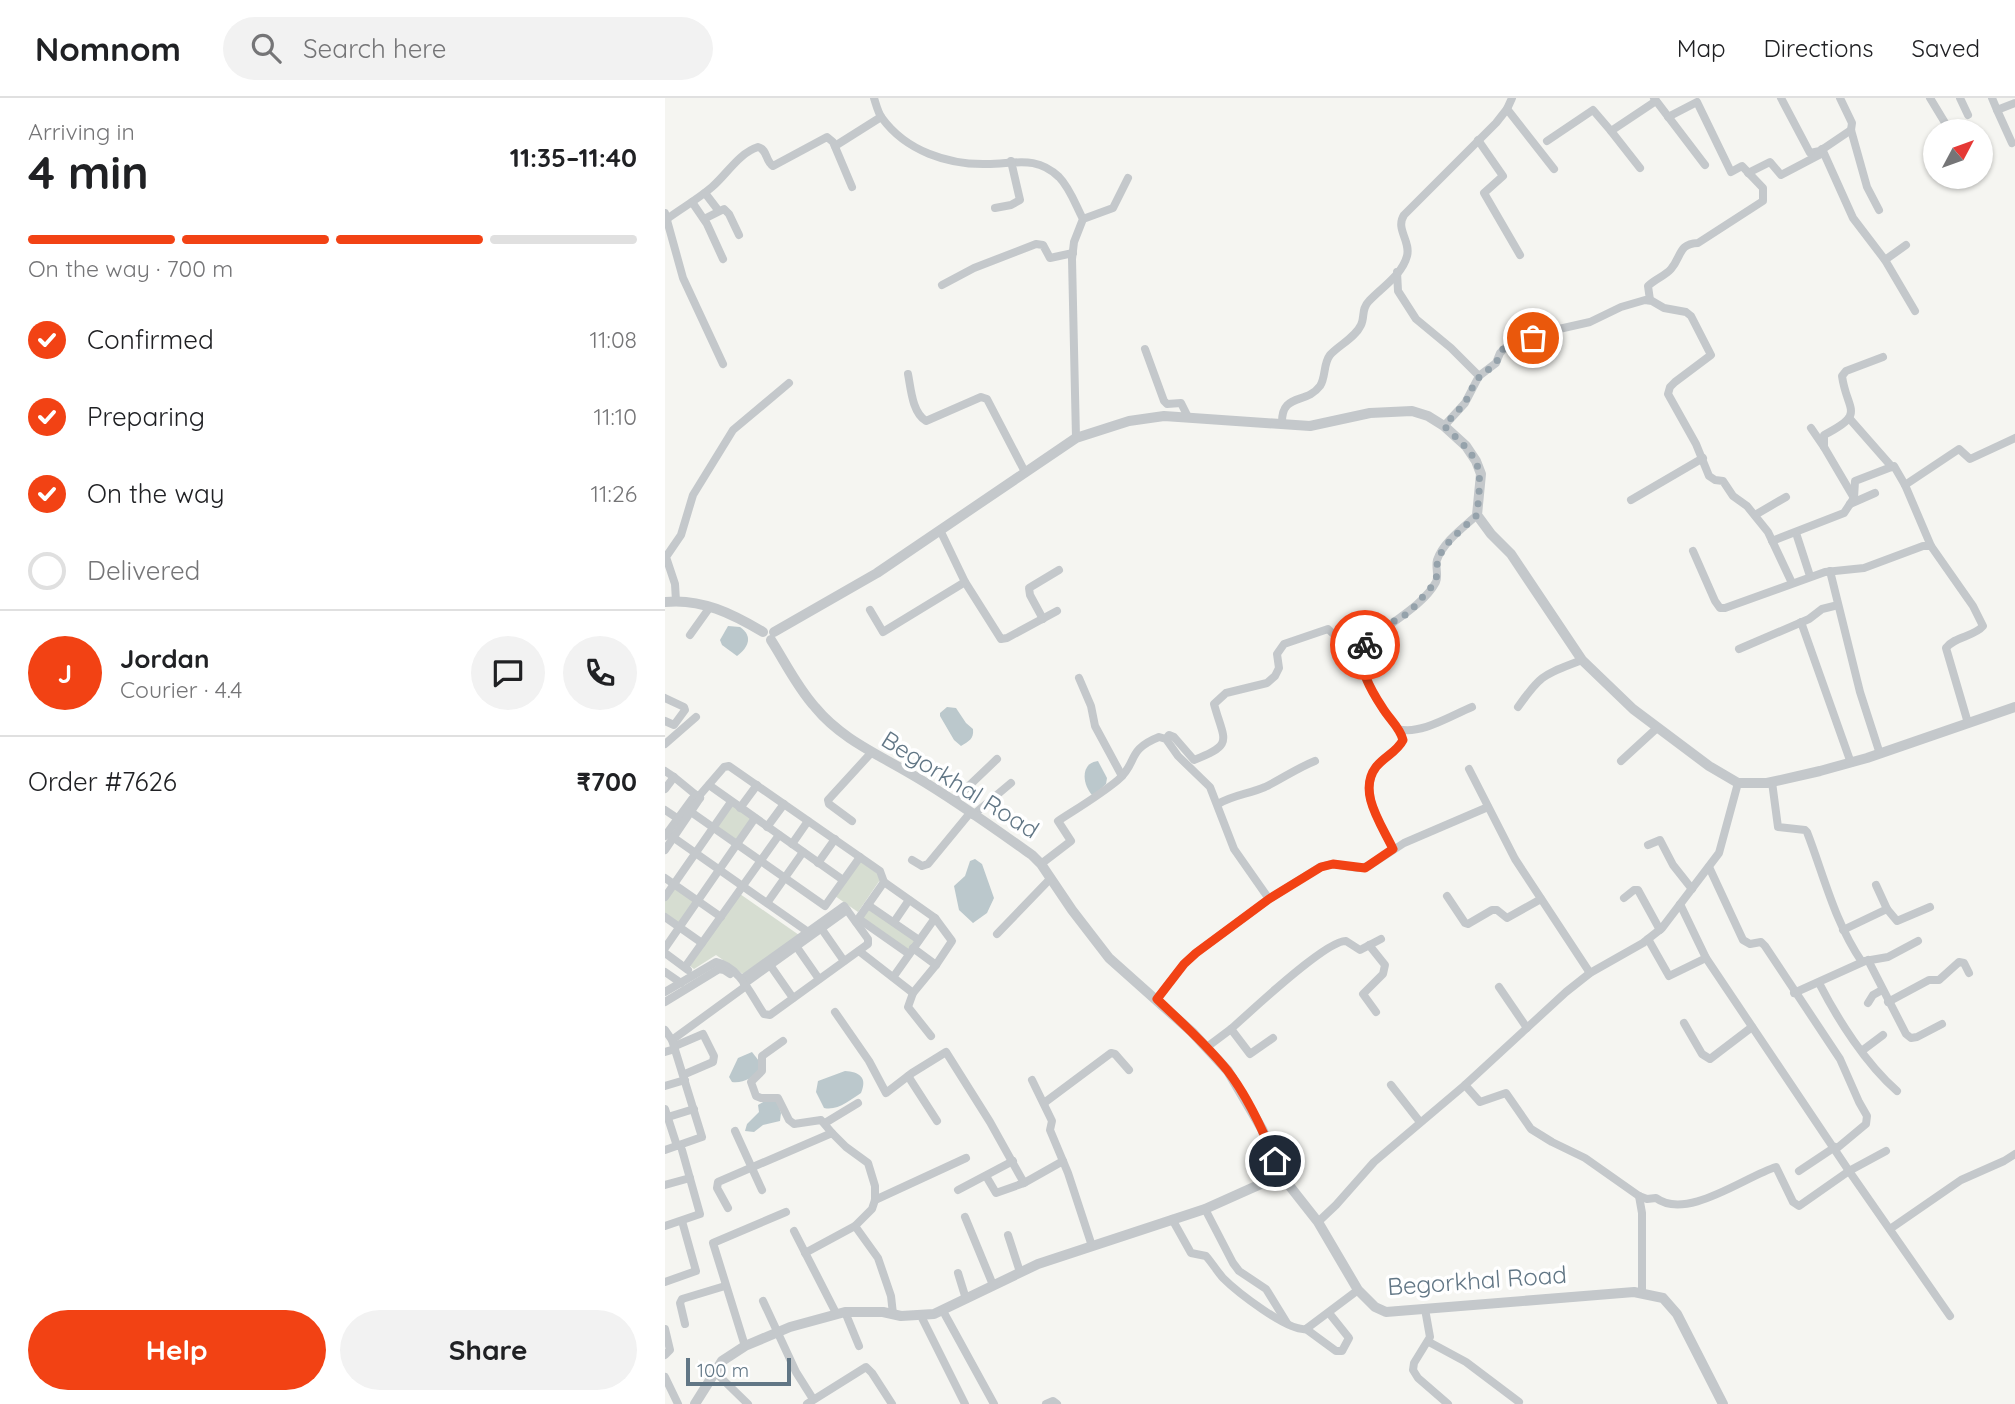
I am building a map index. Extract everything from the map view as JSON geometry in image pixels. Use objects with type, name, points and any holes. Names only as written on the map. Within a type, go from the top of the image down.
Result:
[{"type":"street","points":[[874,98],[881,117],[912,145],[940,159],[987,164],[1028,161],[1045,167],[1059,177],[1069,190],[1083,219],[1074,242],[1073,253],[1076,438]]},
{"type":"street","points":[[1282,424],[1282,413],[1286,405],[1314,391],[1320,385],[1331,355],[1360,328],[1366,303],[1397,272],[1407,256],[1400,226],[1403,215],[1496,123],[1511,98]]},
{"type":"street","points":[[1781,98],[1805,148],[1810,153],[1823,151]]},
{"type":"street","points":[[1840,98],[1852,123],[1851,130],[1867,187],[1879,209]]},
{"type":"street","points":[[1930,98],[1943,119]]},
{"type":"street","points":[[1960,98],[1968,115]]},
{"type":"street","points":[[1992,98],[2012,143]]},
{"type":"street","points":[[1611,131],[1655,99],[1705,165]]},
{"type":"street","points":[[1650,300],[1648,286],[1672,268],[1681,248],[1688,243],[1697,243],[1762,201],[1763,188],[1742,166],[1731,172],[1697,102],[1668,117]]},
{"type":"street","points":[[1997,110],[2015,103]]},
{"type":"street","points":[[1507,108],[1554,169]]},
{"type":"street","points":[[1547,141],[1593,110],[1640,168]]},
{"type":"street","points":[[835,146],[881,117]]},
{"type":"street","points":[[1748,173],[1770,162],[1781,175],[1823,151],[1851,130]]},
{"type":"street","points":[[723,364],[683,278],[666,216],[705,193],[755,148],[763,149],[773,166],[824,137],[831,139],[835,146],[852,187]]},
{"type":"street","points":[[1478,140],[1503,176],[1484,193],[1520,255]]},
{"type":"street","points":[[1823,151],[1853,218],[1885,260],[1915,311]]},
{"type":"street","points":[[995,208],[1015,204],[1020,200],[1011,161]]},
{"type":"street","points":[[1083,219],[1112,208],[1128,178]]},
{"type":"street","points":[[705,193],[718,210]]},
{"type":"street","points":[[692,202],[704,219],[723,258]]},
{"type":"street","points":[[704,219],[718,210],[727,210],[739,235]]},
{"type":"street","points":[[942,285],[974,268],[1036,244],[1042,245],[1050,258],[1073,253]]},
{"type":"street","points":[[1885,260],[1906,245]]},
{"type":"street","points":[[1397,272],[1398,291],[1416,319],[1479,376]]},
{"type":"street","points":[[1444,426],[1465,403],[1479,376],[1496,363],[1507,346],[1590,322],[1621,307],[1650,300],[1664,308],[1689,313],[1710,352],[1709,358],[1675,382],[1668,391],[1669,398],[1686,424],[1711,478],[1723,481],[1735,499],[1755,514],[1772,541],[1792,583]]},
{"type":"street","points":[[1145,349],[1164,401],[1167,404],[1183,404],[1188,417]]},
{"type":"street","points":[[1824,447],[1824,435],[1845,424],[1851,414],[1850,400],[1842,376],[1846,371],[1883,357]]},
{"type":"street","points":[[908,374],[915,405],[920,417],[926,421],[981,397],[987,398],[1025,472]]},
{"type":"street","points":[[789,383],[733,430],[693,495],[681,535],[666,557],[675,584],[670,601],[711,607],[769,634],[877,573],[1076,438],[1129,421],[1164,416],[1319,425],[1370,413],[1412,411],[1428,416],[1444,426],[1466,446],[1479,467],[1477,515],[1511,554],[1582,660],[1657,728],[1709,766],[1738,783],[1772,782],[1851,763],[2015,707]]},
{"type":"street","points":[[1849,418],[1892,467],[1898,470],[1931,546],[1983,625],[1980,630],[1952,641],[1946,648],[1968,723]]},
{"type":"street","points":[[1811,428],[1852,501]]},
{"type":"street","points":[[1905,485],[1959,449],[1970,459],[2015,438]]},
{"type":"street","points":[[1631,500],[1703,458]]},
{"type":"street","points":[[1772,541],[1841,515],[1852,501],[1855,481],[1892,467]]},
{"type":"street","points":[[1852,501],[1875,493]]},
{"type":"street","points":[[1755,514],[1786,497]]},
{"type":"street","points":[[1393,849],[1369,796],[1368,780],[1388,755],[1398,750],[1403,740],[1374,693],[1360,658],[1362,650],[1399,617],[1408,614],[1437,581],[1437,561],[1442,551],[1477,515]]},
{"type":"street","points":[[940,530],[965,582],[1001,639],[1057,611]]},
{"type":"street","points":[[1796,533],[1810,576]]},
{"type":"street","points":[[1693,551],[1720,608],[1810,576],[1864,568],[1923,546],[1931,546]]},
{"type":"street","points":[[1042,619],[1029,588],[1059,570]]},
{"type":"street","points":[[1830,571],[1860,692],[1880,754]]},
{"type":"street","points":[[870,610],[883,632],[965,582]]},
{"type":"street","points":[[1739,649],[1801,622],[1822,609],[1838,606]]},
{"type":"street","points":[[690,635],[711,607]]},
{"type":"street","points":[[1801,622],[1851,763]]},
{"type":"street","points":[[1166,739],[1169,735],[1174,737],[1194,760],[1220,749],[1224,744],[1223,733],[1213,704],[1226,693],[1267,682],[1275,676],[1279,668],[1277,654],[1284,644],[1328,629],[1345,647],[1362,650]]},
{"type":"street","name":"Begorkhal Road","points":[[769,634],[815,708],[838,730],[871,753],[915,776],[953,801],[1016,843],[1041,864],[1109,958],[1207,1047],[1228,1071],[1245,1097],[1281,1175],[1318,1222],[1359,1290],[1380,1311],[1616,1293],[1656,1295],[1670,1303],[1723,1404]]},
{"type":"street","points":[[1518,707],[1535,682],[1545,674],[1582,660]]},
{"type":"street","points":[[1079,678],[1091,706],[1095,726],[1122,776]]},
{"type":"street","points":[[665,698],[685,708],[674,725],[665,721]]},
{"type":"street","points":[[1398,729],[1408,731],[1434,723],[1472,706]]},
{"type":"street","points":[[665,744],[696,717]]},
{"type":"street","points":[[1621,761],[1657,728]]},
{"type":"street","points":[[1041,864],[1071,841],[1058,821],[1122,776],[1138,749],[1156,738],[1166,739],[1210,787],[1234,849],[1269,899]]},
{"type":"street","points":[[852,821],[829,804],[828,800],[871,753]]},
{"type":"street","points":[[953,801],[997,759]]},
{"type":"street","points":[[1218,804],[1231,796],[1269,785],[1291,771],[1315,761]]},
{"type":"street","points":[[808,935],[668,840],[698,796],[726,766],[880,871],[884,882],[935,918],[952,941],[913,993],[908,1007],[931,1036]]},
{"type":"street","points":[[1469,769],[1515,859],[1590,973]]},
{"type":"street","points":[[665,771],[698,796]]},
{"type":"street","points":[[665,789],[674,777]]},
{"type":"street","points":[[1772,782],[1778,827],[1807,832],[1843,930],[1865,961],[1906,1034],[1917,1038],[1942,1024]]},
{"type":"street","points":[[912,860],[922,866],[928,864],[971,814],[1011,783]]},
{"type":"street","points":[[1318,1222],[1374,1162],[1590,973],[1660,930],[1723,846],[1738,783]]},
{"type":"street","points":[[709,785],[843,880]]},
{"type":"street","points":[[740,808],[757,785]]},
{"type":"street","points":[[679,823],[691,812],[699,800],[698,796]]},
{"type":"street","points":[[665,897],[731,802]]},
{"type":"street","points":[[767,827],[784,804]]},
{"type":"street","points":[[1157,999],[1184,964],[1269,899],[1328,864],[1365,868],[1393,849],[1488,807]]},
{"type":"street","points":[[665,810],[679,823]]},
{"type":"street","points":[[691,812],[825,906],[860,857]]},
{"type":"street","points":[[665,815],[679,823]]},
{"type":"street","points":[[695,974],[665,951],[755,818]]},
{"type":"street","points":[[792,844],[809,821]]},
{"type":"street","points":[[685,967],[779,835]]},
{"type":"street","points":[[818,863],[835,839]]},
{"type":"street","points":[[1648,845],[1660,840],[1692,889]]},
{"type":"street","points":[[767,903],[803,852]]},
{"type":"street","points":[[1709,867],[1743,940],[1749,944],[1762,942],[1840,1059],[1867,1115],[1867,1124],[1799,1171]]},
{"type":"street","points":[[665,878],[721,917]]},
{"type":"street","points":[[997,934],[1049,878]]},
{"type":"street","points":[[857,920],[884,882]]},
{"type":"street","points":[[1876,885],[1887,909],[1897,921],[1930,907]]},
{"type":"street","points":[[741,889],[767,903],[808,935]]},
{"type":"street","points":[[1624,898],[1638,890],[1660,930]]},
{"type":"street","points":[[1447,895],[1468,924],[1492,910],[1507,918],[1541,899]]},
{"type":"street","points":[[831,897],[857,920],[936,965]]},
{"type":"street","points":[[894,922],[909,900]]},
{"type":"street","points":[[1680,904],[1706,958],[1849,1171],[1951,1315]]},
{"type":"street","points":[[868,905],[919,940]]},
{"type":"street","points":[[665,1052],[744,983],[845,908]]},
{"type":"street","points":[[665,1002],[719,969],[744,983],[845,908]]},
{"type":"street","points":[[1843,930],[1887,909]]},
{"type":"street","points":[[665,917],[702,943]]},
{"type":"street","points":[[894,976],[935,918]]},
{"type":"street","points":[[665,992],[716,962],[725,964],[744,983],[768,1016],[869,942],[857,920]]},
{"type":"street","points":[[821,928],[844,961]]},
{"type":"street","points":[[1207,1047],[1337,942],[1346,940],[1360,950],[1381,939]]},
{"type":"street","points":[[1648,939],[1669,976],[1706,958]]},
{"type":"street","points":[[1794,993],[1865,961],[1888,957],[1918,941]]},
{"type":"street","points":[[1369,945],[1384,963],[1385,970],[1363,994],[1376,1012]]},
{"type":"street","points":[[796,946],[819,979]]},
{"type":"street","points":[[859,951],[913,993]]},
{"type":"street","points":[[1888,1002],[1930,980],[1938,979],[1959,962],[1964,963],[1969,973]]},
{"type":"street","points":[[770,965],[793,998]]},
{"type":"street","points":[[665,972],[681,983]]},
{"type":"street","points":[[1819,983],[1834,1012],[1886,1081],[1897,1091]]},
{"type":"street","points":[[1500,987],[1527,1028]]},
{"type":"street","points":[[1868,1003],[1873,995],[1882,990]]},
{"type":"street","points":[[835,1012],[869,1061],[886,1093],[946,1052],[1024,1183]]},
{"type":"street","points":[[1684,1023],[1702,1054],[1710,1059],[1752,1027]]},
{"type":"street","points":[[1231,1029],[1250,1054],[1273,1038]]},
{"type":"street","points":[[665,1030],[674,1045],[702,1136],[701,1139],[665,1156]]},
{"type":"street","points":[[665,1086],[713,1062],[715,1056],[703,1034],[674,1045]]},
{"type":"street","points":[[1863,1050],[1883,1035]]},
{"type":"street","points":[[783,1041],[762,1056],[762,1070],[751,1082],[756,1096],[778,1098],[789,1120],[794,1124],[817,1120],[825,1124],[846,1147],[868,1163],[874,1186],[875,1200],[871,1209],[855,1226],[805,1253]]},
{"type":"street","points":[[1044,1103],[1111,1053],[1129,1070]]},
{"type":"street","points":[[908,1076],[937,1121]]},
{"type":"street","points":[[1032,1080],[1052,1121],[1050,1130],[1092,1246]]},
{"type":"street","points":[[1391,1085],[1420,1122]]},
{"type":"street","points":[[1465,1085],[1480,1102],[1506,1093],[1531,1129],[1585,1158],[1639,1196],[1656,1198],[1668,1204],[1705,1199],[1776,1167],[1793,1202],[1799,1206],[1849,1171],[1886,1151]]},
{"type":"street","points":[[825,1124],[858,1103]]},
{"type":"street","points":[[665,1226],[700,1214],[680,1148],[666,1115],[694,1109]]},
{"type":"street","points":[[735,1131],[762,1190]]},
{"type":"street","points":[[727,1208],[716,1184],[832,1133]]},
{"type":"street","points":[[665,1150],[680,1148]]},
{"type":"street","points":[[1890,1229],[1961,1180],[2015,1154]]},
{"type":"street","points":[[875,1200],[966,1158]]},
{"type":"street","points":[[958,1190],[1013,1161]]},
{"type":"street","points":[[986,1176],[996,1193],[1024,1183],[1063,1161]]},
{"type":"street","points":[[695,1404],[722,1361],[745,1346],[777,1332],[840,1312],[921,1316],[943,1311],[1020,1272],[1205,1209],[1281,1175]]},
{"type":"street","points":[[665,1185],[690,1178]]},
{"type":"street","points":[[1639,1196],[1641,1293]]},
{"type":"street","points":[[1205,1209],[1233,1263],[1239,1271],[1266,1289],[1288,1325]]},
{"type":"street","points":[[745,1346],[713,1244],[786,1212]]},
{"type":"street","points":[[965,1217],[993,1285]]},
{"type":"street","points":[[1172,1219],[1191,1253],[1203,1254],[1225,1280],[1264,1311],[1296,1329],[1306,1329],[1359,1290]]},
{"type":"street","points":[[665,1281],[696,1271],[682,1221]]},
{"type":"street","points":[[855,1226],[878,1258],[891,1296],[893,1314]]},
{"type":"street","points":[[794,1231],[859,1346]]},
{"type":"street","points":[[1008,1235],[1020,1272]]},
{"type":"street","points":[[958,1273],[966,1299]]},
{"type":"street","points":[[685,1324],[680,1303],[682,1299],[725,1286]]},
{"type":"street","points":[[763,1301],[810,1401],[866,1367],[892,1404]]},
{"type":"street","points":[[1425,1309],[1430,1332],[1429,1342],[1414,1363],[1413,1370],[1418,1378],[1447,1404]]},
{"type":"street","points":[[943,1311],[994,1404]]},
{"type":"street","points":[[1306,1329],[1336,1351],[1342,1351],[1349,1338],[1329,1313]]},
{"type":"street","points":[[921,1316],[965,1404]]},
{"type":"street","points":[[665,1329],[670,1350],[665,1354]]},
{"type":"street","points":[[1429,1342],[1466,1362],[1519,1402]]},
{"type":"street","points":[[714,1371],[748,1404]]},
{"type":"street","points":[[665,1377],[678,1404]]},
{"type":"street","points":[[1046,1404],[1053,1401],[1057,1404]]},
{"type":"shaded area","points":[[728,626],[740,627],[747,634],[747,645],[737,656],[722,645],[720,640]]},
{"type":"shaded area","points":[[947,707],[956,708],[973,729],[972,737],[961,746],[954,740],[940,716]]},
{"type":"shaded area","points":[[1098,761],[1107,778],[1106,784],[1093,796],[1085,781],[1085,775],[1088,766]]},
{"type":"shaded area","points":[[731,803],[753,818],[736,842],[715,827]]},
{"type":"shaded area","points":[[975,859],[982,864],[994,898],[987,913],[973,923],[959,910],[954,886],[965,876],[970,861]]},
{"type":"shaded area","points":[[860,861],[882,877],[858,912],[835,896]]},
{"type":"shaded area","points":[[674,887],[696,901],[679,925],[665,915],[665,900]]},
{"type":"shaded area","points":[[740,894],[799,935],[743,974],[716,955],[694,969],[690,966]]},
{"type":"shaded area","points":[[869,906],[917,940],[909,952],[860,918]]},
{"type":"shaded area","points":[[752,1052],[759,1061],[761,1070],[748,1079],[732,1082],[729,1077],[738,1058]]},
{"type":"shaded area","points":[[845,1071],[861,1076],[861,1093],[839,1106],[824,1108],[816,1092],[818,1081]]},
{"type":"shaded area","points":[[765,1101],[777,1101],[781,1113],[780,1121],[763,1125],[754,1132],[745,1131],[747,1124],[759,1112],[758,1105]]},
{"type":"way so far","points":[[1365,645],[1399,617],[1408,614],[1437,581],[1437,561],[1442,551],[1477,515],[1481,474],[1479,467],[1466,446],[1444,426],[1465,403],[1479,376],[1496,363],[1503,349],[1533,338]]},
{"type":"route","points":[[1275,1161],[1262,1129],[1228,1071],[1157,999],[1196,953],[1280,892],[1328,864],[1365,868],[1393,849],[1369,796],[1368,780],[1388,755],[1398,750],[1403,740],[1401,732],[1374,693],[1360,658],[1365,645]]}]
